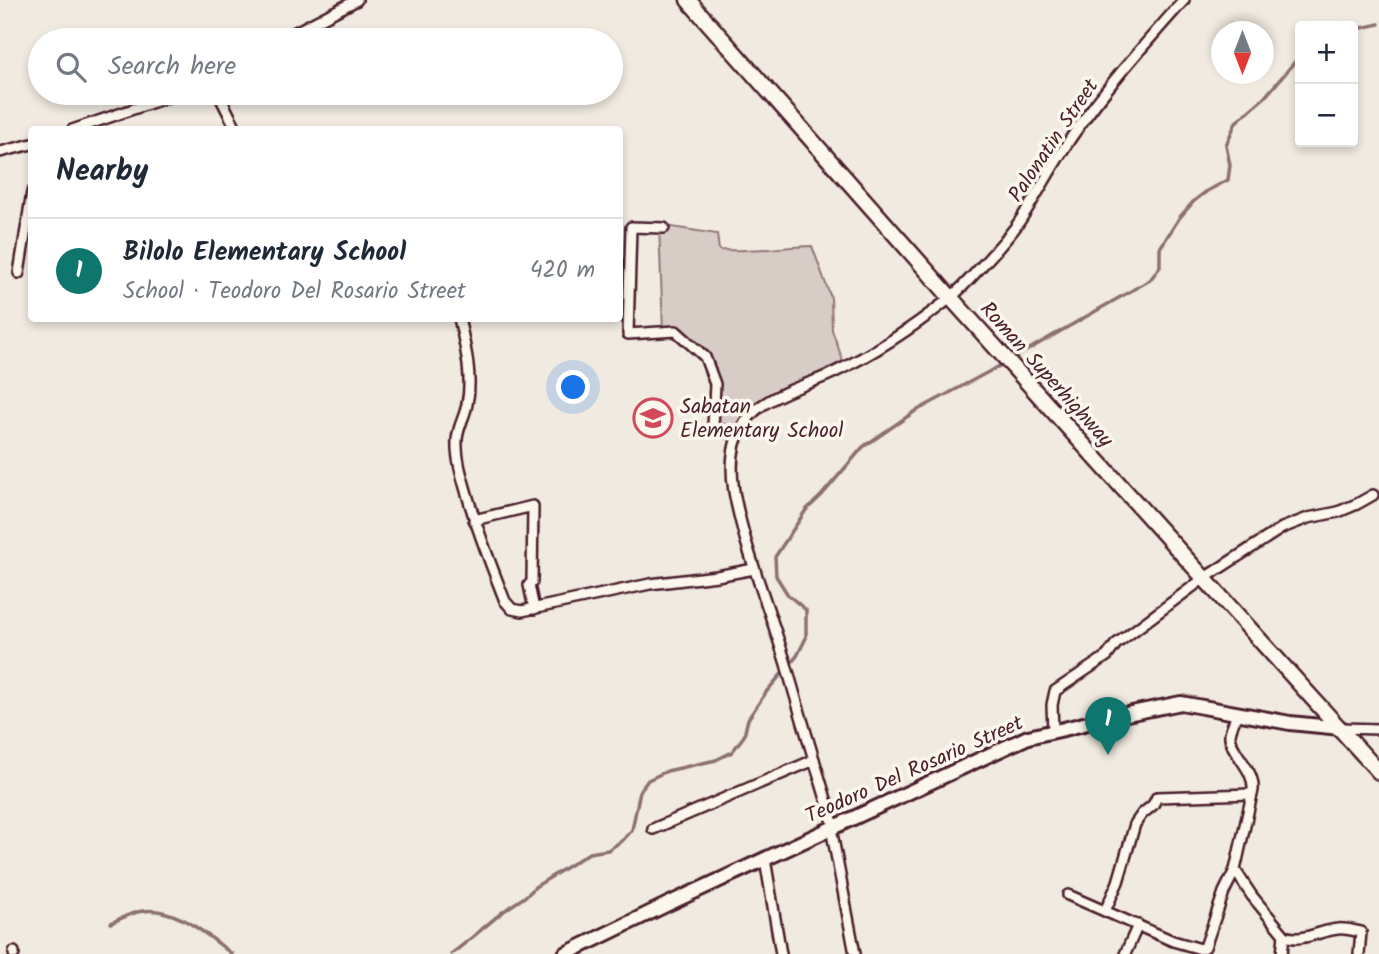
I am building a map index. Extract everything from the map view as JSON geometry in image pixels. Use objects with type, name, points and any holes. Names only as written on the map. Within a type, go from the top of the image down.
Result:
[{"type":"main road","name":"Roman Superhighway","points":[[688,0],[951,298],[1379,772]]},
{"type":"main road","name":"Teodoro Del Rosario Street","points":[[565,954],[1028,737],[1172,704],[1189,703],[1290,723],[1341,729]]},
{"type":"street","points":[[304,28],[357,0]]},
{"type":"street","name":"Palonatin Street","points":[[738,436],[743,423],[763,404],[836,372],[896,336],[951,298],[971,279],[1007,239],[1084,119],[1133,56],[1184,0]]},
{"type":"street","points":[[84,126],[145,105]]},
{"type":"street","points":[[224,105],[235,126]]},
{"type":"street","points":[[0,152],[28,145]]},
{"type":"street","points":[[19,273],[28,217]]},
{"type":"street","points":[[664,228],[631,227],[628,334],[676,331],[705,357],[715,384],[713,427],[738,436],[732,478],[740,520],[786,664],[833,827],[855,954]]},
{"type":"street","points":[[460,322],[469,392],[457,439],[457,450],[474,520],[506,604],[519,611],[534,609],[650,584],[754,569]]},
{"type":"street","points":[[1053,731],[1052,705],[1055,691],[1107,656],[1116,644],[1203,579],[1282,528],[1308,518],[1338,512],[1373,495]]},
{"type":"street","points":[[474,520],[533,506],[532,582],[529,585],[534,609]]},
{"type":"street","points":[[1068,895],[1173,942],[1204,948],[1226,886],[1235,870],[1252,794],[1252,777],[1230,740],[1238,713]]},
{"type":"street","points":[[1341,729],[1379,729]]},
{"type":"street","points":[[653,829],[814,760]]},
{"type":"street","points":[[1105,911],[1118,882],[1136,824],[1142,814],[1153,806],[1157,797],[1252,794]]},
{"type":"street","points":[[765,859],[781,954]]},
{"type":"street","points":[[1235,870],[1252,896],[1289,939],[1335,929],[1362,932],[1359,954]]},
{"type":"street","points":[[1125,954],[1138,926]]},
{"type":"street","points":[[1282,954],[1284,935]]},
{"type":"shaded area","points":[[659,225],[717,234],[719,250],[812,246],[831,298],[832,330],[843,361],[773,396],[735,433],[715,425],[716,388],[710,356],[701,352],[676,329],[663,331]]},
{"type":"waterway","points":[[1358,29],[1379,24]]},
{"type":"waterway","points":[[1012,359],[1150,280],[1160,267],[1160,248],[1180,217],[1194,201],[1228,180],[1230,165],[1226,145],[1236,122],[1265,97],[1295,62]]},
{"type":"waterway","points":[[451,954],[535,887],[589,853],[608,850],[623,840],[632,830],[640,791],[648,780],[667,771],[716,760],[732,752],[744,736],[748,719],[767,691],[797,656],[806,638],[806,610],[788,595],[776,576],[775,557],[806,510],[863,447],[914,412],[1005,363]]},
{"type":"waterway","points":[[111,923],[137,912],[163,912],[188,922],[232,954]]},
{"type":"place","name":"Sabatan Elementary School","points":[[653,418]]},
{"type":"place","name":"Bilolo Elementary School","points":[[1108,755]]}]
